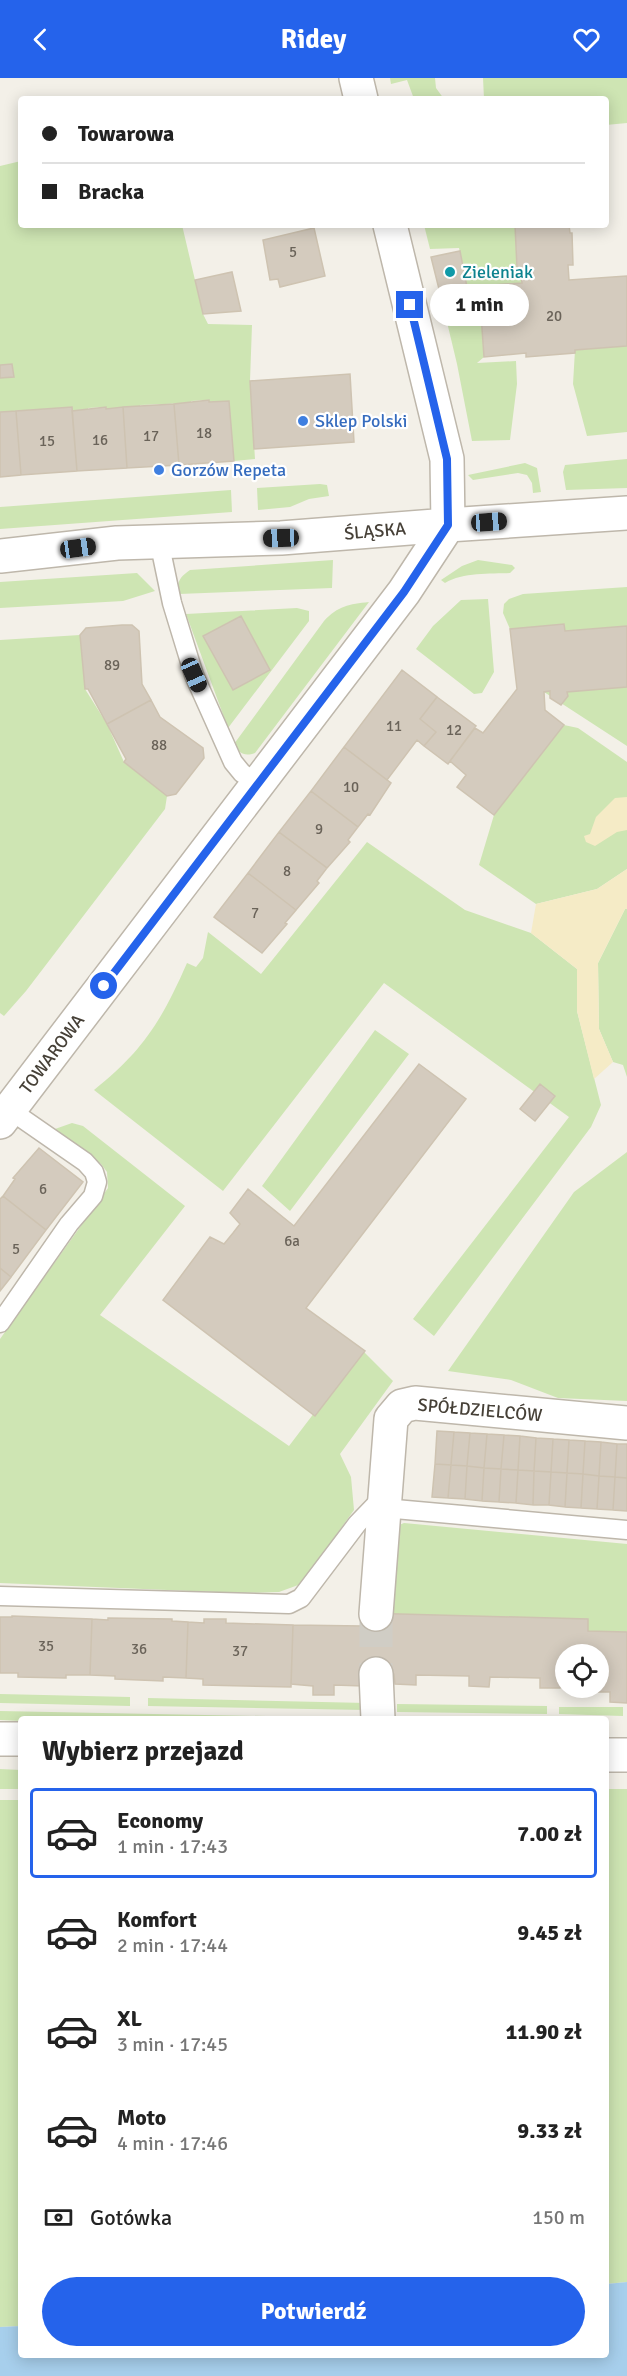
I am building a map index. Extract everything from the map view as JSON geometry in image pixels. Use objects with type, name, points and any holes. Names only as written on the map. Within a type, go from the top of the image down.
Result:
[{"type":"street","points":[[356,78],[360,96]]},
{"type":"street","points":[[391,228],[447,459],[448,525]]},
{"type":"street","name":"ŚLĄSKA","points":[[0,556],[117,543],[281,538],[627,513]]},
{"type":"street","name":"TOWAROWA","points":[[5,1116],[404,592],[448,525]]},
{"type":"street","name":"SPÓŁDZIELCÓW","points":[[376,1614],[391,1419],[402,1406],[415,1403],[627,1423]]},
{"type":"street","points":[[376,1674],[378,1716]]},
{"type":"street","points":[[0,1739],[18,1739]]},
{"type":"street","points":[[609,1755],[627,1755]]},
{"type":"lane","points":[[159,542],[172,603],[194,675],[233,762],[242,773],[258,784]]},
{"type":"lane","points":[[0,1323],[69,1224],[93,1196],[97,1182],[94,1172],[85,1162],[5,1116]]},
{"type":"lane","points":[[0,1596],[289,1604],[301,1599],[357,1524],[385,1501],[627,1530]]},
{"type":"green space","points":[[390,78],[435,78],[436,88],[442,96],[413,96],[407,80],[391,84]]},
{"type":"green space","points":[[483,78],[627,78],[627,123],[609,125],[609,96],[484,96]]},
{"type":"green space","points":[[18,162],[18,228],[183,228],[203,314],[208,324],[252,325],[250,381],[255,459],[234,461],[229,401],[191,401],[191,403],[106,409],[105,407],[88,408],[88,410],[72,411],[72,407],[0,412],[0,378],[14,377],[12,364],[0,365],[0,166]]},
{"type":"green space","points":[[425,228],[515,228],[517,267],[520,268],[522,283],[479,286],[484,357],[477,363],[516,361],[517,384],[510,440],[472,441],[440,293],[467,287],[459,248],[430,249]]},
{"type":"green space","points":[[627,346],[627,432],[587,436],[573,384],[575,350]]},
{"type":"green space","points":[[627,459],[627,488],[566,490],[563,472],[565,465]]},
{"type":"green space","points":[[525,463],[537,468],[541,492],[533,493],[532,483],[527,475],[518,473],[473,480],[468,475]]},
{"type":"green space","points":[[327,485],[329,496],[309,499],[290,507],[258,510],[257,488]]},
{"type":"green space","points":[[231,490],[232,512],[0,529],[0,507]]},
{"type":"green space","points":[[333,560],[332,588],[179,594],[180,580],[190,570]]},
{"type":"green space","points":[[478,560],[512,565],[515,568],[510,573],[468,575],[445,583],[441,580],[462,566]]},
{"type":"green space","points":[[137,573],[155,591],[123,601],[0,608],[0,582]]},
{"type":"green space","points":[[627,587],[627,626],[565,631],[564,624],[510,629],[503,613],[504,604],[509,599],[523,594]]},
{"type":"green space","points":[[488,599],[494,672],[482,693],[474,694],[416,649],[433,626],[461,600]]},
{"type":"green space","points":[[369,602],[255,753],[248,755],[240,752],[234,744],[324,621],[344,607]]},
{"type":"green space","points":[[297,608],[309,611],[309,621],[228,728],[186,614]]},
{"type":"green space","points":[[80,635],[85,689],[107,724],[124,762],[167,796],[165,809],[26,991],[4,1016],[0,1013],[0,640]]},
{"type":"green space","points":[[627,686],[627,746],[544,692]]},
{"type":"green space","points":[[564,725],[578,728],[627,762],[627,869],[597,889],[536,904],[479,865],[494,815]]},
{"type":"green space","points":[[367,842],[465,910],[531,933],[577,969],[577,1011],[601,1105],[591,1127],[434,1336],[413,1319],[569,1117],[384,983],[223,1191],[94,1090],[126,1062],[150,1033],[169,1001],[187,963],[196,967],[203,958],[208,932],[261,974]]},
{"type":"green space","points":[[627,909],[627,1077],[623,1065],[613,1062],[599,1029],[598,963]]},
{"type":"green space","points":[[375,1030],[409,1054],[290,1211],[262,1186]]},
{"type":"green space","points":[[72,1123],[83,1126],[185,1206],[100,1315],[289,1446],[362,1350],[393,1381],[340,1454],[351,1477],[354,1510],[301,1584],[279,1592],[239,1593],[0,1583],[0,1339],[108,1188],[107,1172],[101,1164],[55,1129]]},
{"type":"green space","points":[[627,1152],[627,1401],[558,1398],[511,1380],[448,1371],[574,1192]]},
{"type":"green space","points":[[404,1523],[627,1544],[627,1632],[588,1631],[587,1619],[391,1614],[399,1525]]},
{"type":"green space","points":[[0,1694],[130,1697],[130,1706],[0,1703]]},
{"type":"green space","points":[[148,1698],[367,1703],[367,1710],[148,1706]]},
{"type":"green space","points":[[397,1704],[547,1706],[547,1714],[397,1712]]},
{"type":"green space","points":[[559,1707],[623,1707],[623,1716],[559,1714]]},
{"type":"green space","points":[[0,1711],[262,1716],[18,1716],[18,1721],[0,1720]]},
{"type":"green space","points":[[0,1769],[18,1770],[18,1789],[0,1789]]},
{"type":"green space","points":[[609,1789],[627,1789],[627,2282],[609,2284]]},
{"type":"green space","points":[[0,1800],[18,1800],[18,2326],[0,2327]]},
{"type":"sand","points":[[627,797],[627,830],[617,832],[595,846],[586,842],[584,836],[590,834],[596,817],[615,798]]},
{"type":"sand","points":[[627,869],[627,909],[598,963],[599,1029],[613,1062],[594,1079],[577,1011],[577,969],[531,933],[536,904],[597,889]]},
{"type":"water","points":[[627,2282],[627,2376],[0,2376],[0,2327],[18,2326],[18,2358],[609,2358],[609,2284]]},
{"type":"building","points":[[314,228],[325,276],[280,287],[278,279],[270,280],[263,240]]},
{"type":"building","points":[[515,228],[569,228],[572,233],[573,265],[568,265],[569,280],[627,276],[627,346],[526,357],[526,353],[484,357],[479,286],[522,283],[520,268],[517,268]]},
{"type":"building","name":"Zieleniak","points":[[460,251],[467,287],[440,293],[431,257]]},
{"type":"building","points":[[232,272],[241,311],[203,314],[195,280]]},
{"type":"building","points":[[12,364],[14,377],[0,378],[0,365]]},
{"type":"building","name":"Sklep Polski","points":[[350,374],[354,442],[254,449],[250,381]]},
{"type":"building","points":[[209,400],[209,402],[229,401],[234,461],[179,465],[174,404]]},
{"type":"building","points":[[174,404],[179,465],[127,468],[123,407]]},
{"type":"building","points":[[72,407],[77,471],[21,475],[16,411]]},
{"type":"building","points":[[106,407],[106,409],[123,407],[127,468],[77,471],[72,411]]},
{"type":"building","points":[[16,411],[21,475],[0,477],[0,412]]},
{"type":"building","points":[[241,616],[270,670],[233,690],[203,636]]},
{"type":"building","points":[[564,624],[565,631],[627,626],[627,687],[567,692],[568,696],[561,705],[550,698],[550,691],[544,692],[545,710],[564,725],[494,815],[457,787],[466,775],[450,761],[475,728],[483,733],[517,689],[510,629]]},
{"type":"building","points":[[132,625],[139,631],[142,684],[151,700],[107,724],[88,689],[85,689],[80,635],[86,628]]},
{"type":"building","points":[[402,670],[437,697],[420,719],[436,732],[424,746],[417,740],[387,780],[344,747]]},
{"type":"building","points":[[437,697],[476,726],[448,764],[424,746],[436,732],[420,719]]},
{"type":"building","points":[[151,700],[160,717],[203,748],[204,758],[176,794],[167,796],[124,762],[126,759],[107,724]]},
{"type":"building","points":[[344,747],[391,783],[370,815],[368,814],[358,827],[311,791]]},
{"type":"building","points":[[311,791],[358,827],[348,840],[350,842],[327,868],[279,832]]},
{"type":"building","points":[[279,832],[327,868],[317,881],[319,883],[296,910],[248,873]]},
{"type":"building","points":[[248,873],[296,910],[262,953],[214,917]]},
{"type":"building","points":[[419,1064],[466,1099],[306,1308],[365,1351],[315,1416],[163,1300],[210,1237],[224,1244],[240,1224],[230,1213],[248,1189],[294,1226]]},
{"type":"building","points":[[540,1084],[555,1096],[535,1121],[520,1109]]},
{"type":"building","points":[[39,1148],[83,1182],[46,1230],[3,1196],[15,1179],[13,1178]]},
{"type":"building","points":[[3,1196],[46,1230],[11,1277],[0,1268],[0,1199]]},
{"type":"building","points":[[0,1268],[11,1277],[0,1291]]},
{"type":"building","points":[[437,1431],[454,1432],[451,1465],[435,1464]]},
{"type":"building","points":[[454,1432],[470,1433],[467,1466],[451,1465]]},
{"type":"building","points":[[470,1433],[487,1434],[484,1468],[467,1466]]},
{"type":"building","points":[[487,1434],[504,1435],[501,1469],[484,1468]]},
{"type":"building","points":[[504,1435],[520,1436],[518,1470],[501,1469]]},
{"type":"building","points":[[520,1436],[536,1438],[534,1471],[518,1470]]},
{"type":"building","points":[[536,1438],[553,1439],[551,1472],[534,1471]]},
{"type":"building","points":[[553,1439],[569,1440],[567,1473],[551,1472]]},
{"type":"building","points":[[569,1440],[585,1441],[583,1474],[567,1473]]},
{"type":"building","points":[[585,1441],[601,1442],[599,1476],[583,1474]]},
{"type":"building","points":[[601,1442],[617,1444],[615,1477],[599,1476]]},
{"type":"building","points":[[617,1444],[627,1444],[627,1478],[615,1477]]},
{"type":"building","points":[[435,1464],[451,1465],[448,1498],[432,1497]]},
{"type":"building","points":[[451,1465],[467,1466],[465,1499],[448,1498]]},
{"type":"building","points":[[467,1466],[484,1468],[482,1501],[465,1499]]},
{"type":"building","points":[[484,1468],[501,1469],[499,1502],[482,1501]]},
{"type":"building","points":[[501,1469],[518,1470],[516,1503],[499,1502]]},
{"type":"building","points":[[518,1470],[534,1471],[533,1505],[516,1503]]},
{"type":"building","points":[[534,1471],[551,1472],[549,1505],[533,1505]]},
{"type":"building","points":[[551,1472],[567,1473],[565,1507],[549,1505]]},
{"type":"building","points":[[567,1473],[583,1474],[581,1508],[565,1507]]},
{"type":"building","points":[[583,1474],[599,1476],[597,1509],[581,1508]]},
{"type":"building","points":[[599,1476],[615,1477],[613,1510],[597,1509]]},
{"type":"building","points":[[615,1477],[627,1478],[627,1511],[613,1510]]},
{"type":"building","points":[[363,1613],[588,1619],[588,1631],[627,1632],[627,1703],[610,1702],[609,1644],[555,1644],[555,1688],[540,1688],[540,1678],[490,1677],[489,1687],[469,1686],[469,1676],[416,1675],[416,1685],[395,1684],[394,1674],[363,1673],[363,1686],[334,1685],[334,1695],[313,1695],[313,1686],[291,1684],[293,1625],[363,1626]]},
{"type":"building","points":[[0,1617],[92,1619],[90,1675],[66,1675],[66,1678],[18,1677],[18,1673],[0,1673]]},
{"type":"building","points":[[108,1618],[172,1619],[172,1621],[188,1622],[186,1678],[163,1677],[163,1681],[115,1679],[115,1676],[90,1675],[92,1619],[108,1620]]},
{"type":"building","points":[[204,1619],[226,1619],[226,1623],[293,1625],[291,1687],[203,1685],[203,1679],[186,1678],[188,1622],[204,1623]]},
{"type":"tunnel","points":[[376,1614],[376,1674]]},
{"type":"place","name":"Zieleniak","points":[[450,272]]},
{"type":"place","name":"Sklep Polski","points":[[303,421]]},
{"type":"place","name":"Gorzów Repeta","points":[[159,470]]},
{"type":"route","points":[[104,986],[404,592],[448,525],[447,459],[410,305]]}]
